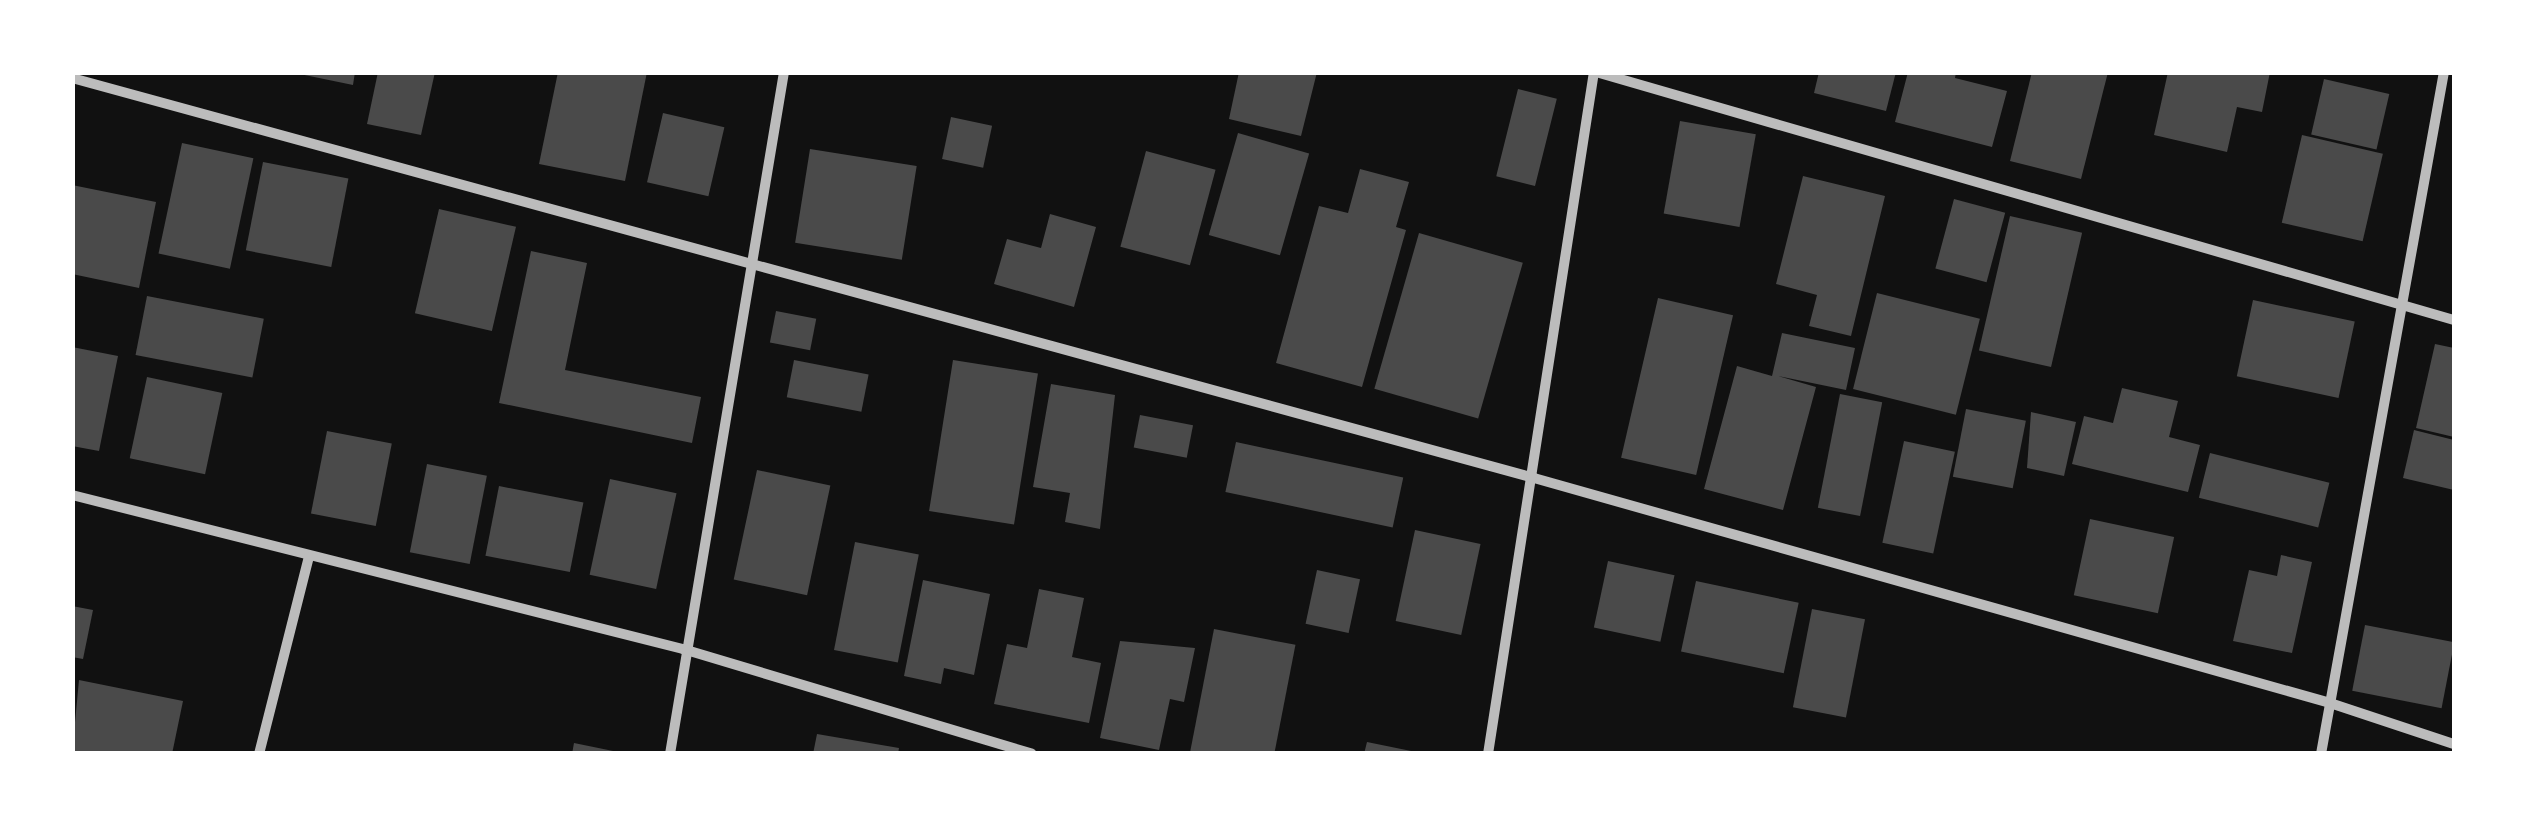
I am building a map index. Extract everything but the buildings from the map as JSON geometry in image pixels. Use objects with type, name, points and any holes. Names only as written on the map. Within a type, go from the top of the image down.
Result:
[{"type":"street","points":[[670,754],[683,649],[754,266],[784,72]]},
{"type":"street","points":[[1488,754],[1595,72],[2454,320]]},
{"type":"street","points":[[2320,754],[2444,72]]},
{"type":"street","points":[[72,78],[1534,478],[2330,703],[2454,744]]},
{"type":"street","points":[[72,494],[683,649],[1032,754]]},
{"type":"street","points":[[259,754],[310,556]]}]
